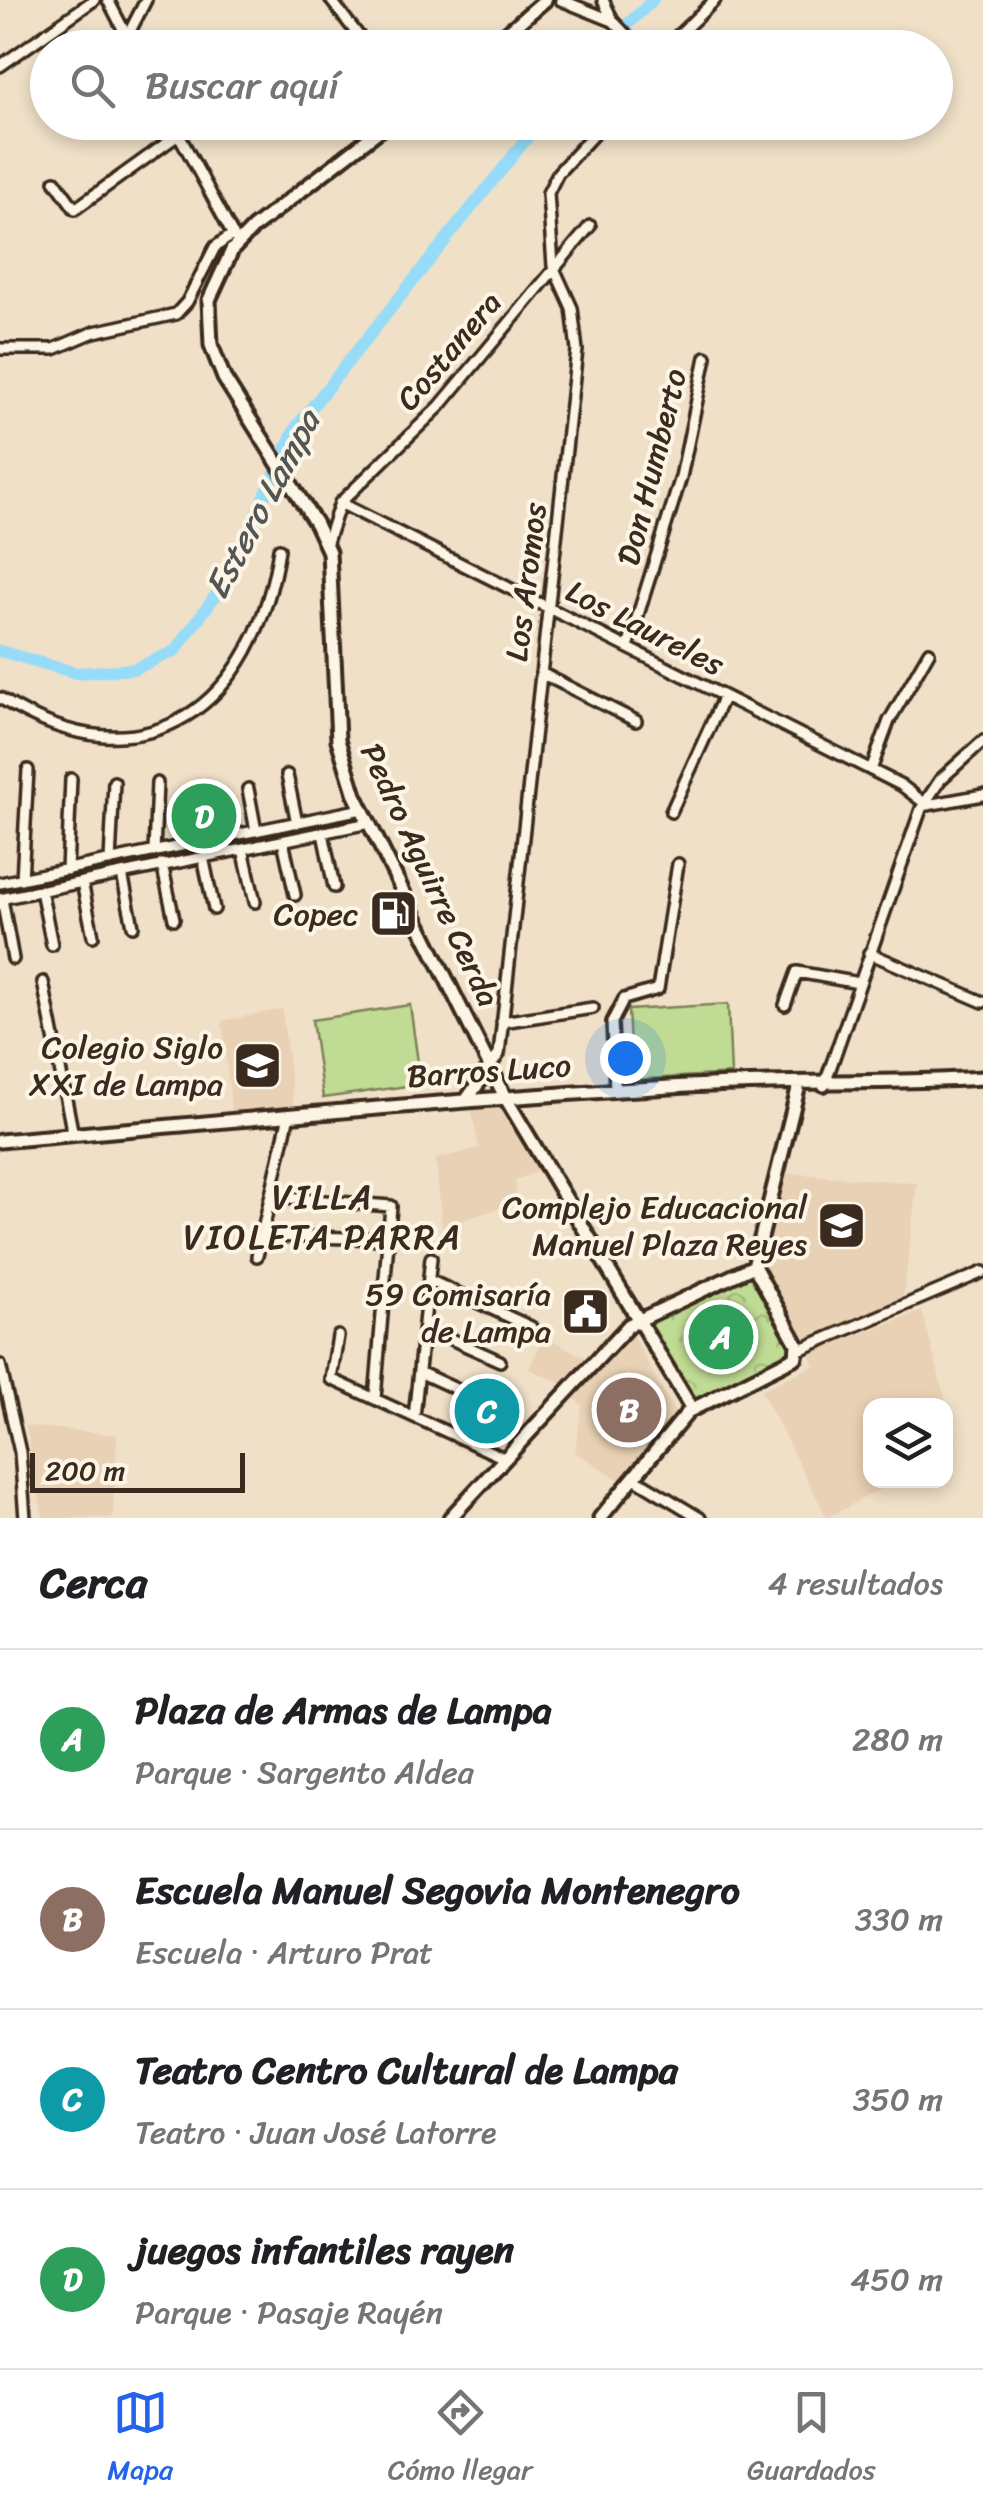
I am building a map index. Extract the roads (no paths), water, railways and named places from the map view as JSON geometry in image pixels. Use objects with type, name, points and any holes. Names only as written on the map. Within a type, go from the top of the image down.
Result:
[{"type":"main road","points":[[510,30],[545,0]]},
{"type":"main road","points":[[326,545],[218,365],[208,319],[217,276],[236,238],[366,140]]},
{"type":"main road","name":"Pedro Aguirre Cerda","points":[[326,545],[333,577],[338,740],[362,809],[505,1097],[692,1409]]},
{"type":"main road","points":[[467,1099],[490,1067]]},
{"type":"main road","name":"Barros Luco","points":[[0,1141],[467,1099],[983,1078]]},
{"type":"main road","points":[[600,1518],[692,1409],[791,1363],[799,1350],[754,1266],[800,1085]]},
{"type":"main road","points":[[450,1518],[638,1320],[754,1266]]},
{"type":"street","points":[[51,30],[94,0]]},
{"type":"street","points":[[108,0],[123,30]]},
{"type":"street","points":[[131,30],[146,0]]},
{"type":"street","points":[[332,0],[354,30]]},
{"type":"street","points":[[561,0],[613,21]]},
{"type":"street","points":[[603,0],[622,30]]},
{"type":"street","points":[[683,30],[715,0]]},
{"type":"street","points":[[0,66],[30,45]]},
{"type":"street","points":[[55,181],[75,209],[171,140]]},
{"type":"street","points":[[0,349],[54,349],[94,332],[176,314],[187,302],[215,247],[236,238],[181,140]]},
{"type":"street","name":"Los Aromos","points":[[490,1067],[498,1057],[577,350],[574,318],[553,266],[548,202],[552,183],[589,140]]},
{"type":"street","name":"Costanera","points":[[340,503],[440,406],[590,226]]},
{"type":"street","name":"Don Humberto","points":[[628,647],[681,477],[706,356]]},
{"type":"street","points":[[326,545],[340,503]]},
{"type":"street","name":"Los Laureles","points":[[340,503],[628,647],[722,699],[902,785],[923,803]]},
{"type":"street","points":[[0,698],[80,735],[110,738],[176,723],[210,700],[253,641],[272,592],[279,548]]},
{"type":"street","points":[[870,770],[888,721],[929,652]]},
{"type":"street","points":[[540,673],[636,721]]},
{"type":"street","name":"Los Laureles","points":[[670,812],[722,699]]},
{"type":"street","points":[[824,1086],[923,803],[940,780],[983,741]]},
{"type":"street","points":[[22,879],[28,770]]},
{"type":"street","points":[[287,775],[296,823]]},
{"type":"street","points":[[66,870],[71,779]]},
{"type":"street","points":[[110,861],[114,782]]},
{"type":"street","points":[[157,783],[156,852],[167,864]]},
{"type":"street","points":[[248,789],[256,831]]},
{"type":"street","points":[[196,843],[202,790],[207,794],[216,839]]},
{"type":"street","points":[[923,803],[939,806],[983,795]]},
{"type":"street","points":[[0,883],[362,809]]},
{"type":"street","points":[[328,816],[334,887]]},
{"type":"street","points":[[14,959],[1,899],[369,823]]},
{"type":"street","points":[[283,841],[294,895]]},
{"type":"street","points":[[170,849],[167,864],[174,920]]},
{"type":"street","points":[[244,849],[255,902]]},
{"type":"street","points":[[203,857],[214,909]]},
{"type":"street","points":[[615,1090],[612,1018],[624,999],[658,987],[678,864]]},
{"type":"street","points":[[122,874],[133,926]]},
{"type":"street","points":[[82,882],[93,936]]},
{"type":"street","points":[[41,890],[52,945]]},
{"type":"street","points":[[869,953],[983,1002]]},
{"type":"street","points":[[785,1005],[798,972],[859,983]]},
{"type":"street","points":[[43,982],[73,1135]]},
{"type":"street","points":[[502,1022],[593,1008]]},
{"type":"street","points":[[257,1256],[290,1115]]},
{"type":"street","points":[[270,1197],[392,1206],[375,1399]]},
{"type":"street","points":[[262,1236],[391,1239]]},
{"type":"street","points":[[414,1417],[431,1258]]},
{"type":"street","points":[[799,1350],[983,1272]]},
{"type":"street","points":[[429,1280],[532,1327]]},
{"type":"street","points":[[424,1327],[500,1360]]},
{"type":"street","points":[[338,1336],[331,1379],[504,1458]]},
{"type":"street","points":[[0,1365],[12,1415],[26,1518]]},
{"type":"street","points":[[419,1372],[469,1395]]},
{"type":"street","points":[[0,1416],[12,1415]]},
{"type":"street","points":[[634,1478],[700,1518]]},
{"type":"waterway","name":"Estero Lampa","points":[[622,30],[653,0]]},
{"type":"waterway","name":"Estero Lampa","points":[[0,651],[76,673],[134,669],[175,651],[226,581],[296,427],[526,140]]},
{"type":"place","name":"juegos infantiles rayen","points":[[204,816]]},
{"type":"place","name":"Copec","points":[[394,914]]},
{"type":"place","name":"Colegio Siglo XXI de Lampa","points":[[258,1065]]},
{"type":"place","name":"Complejo Educacional Manuel Plaza Reyes","points":[[842,1225]]},
{"type":"place","name":"59 Comisaría de Lampa","points":[[586,1312]]},
{"type":"place","name":"Plaza de Armas de Lampa","points":[[721,1337]]},
{"type":"place","name":"Escuela Manuel Segovia Montenegro","points":[[629,1410]]},
{"type":"place","name":"Teatro Centro Cultural de Lampa","points":[[487,1411]]},
{"type":"district","name":"VILLA VIOLETA PARRA","points":[[323,1217]]}]
